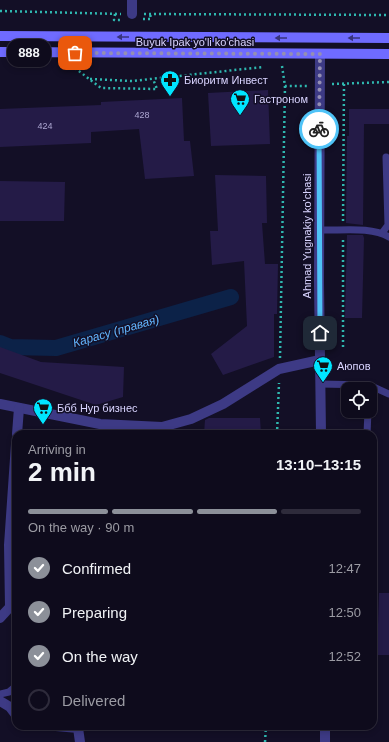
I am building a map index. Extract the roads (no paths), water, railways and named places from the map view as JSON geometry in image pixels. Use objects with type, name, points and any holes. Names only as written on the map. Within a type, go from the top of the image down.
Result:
[{"type":"main road","name":"Buyuk Ipak yo'li ko'chasi","points":[[0,36],[389,38]]},
{"type":"main road","name":"Ahmad Yugnakiy ko'chasi","points":[[320,38],[320,54]]},
{"type":"main road","name":"Buyuk Ipak yo'li ko'chasi","points":[[0,52],[389,54]]},
{"type":"street","points":[[132,0],[132,14]]},
{"type":"street","name":"Ahmad Yugnakiy ko'chasi","points":[[320,54],[319,230],[321,430]]},
{"type":"street","points":[[0,404],[100,424],[162,427],[191,419],[223,404],[279,369],[320,360]]},
{"type":"street","points":[[17,430],[19,408]]},
{"type":"street","points":[[0,618],[10,607],[5,528],[12,475]]},
{"type":"street","points":[[0,701],[12,710]]},
{"type":"street","points":[[78,730],[80,742]]},
{"type":"street","points":[[325,730],[325,742]]},
{"type":"lane","points":[[382,233],[388,225],[386,157]]},
{"type":"lane","points":[[319,230],[371,230],[389,237]]},
{"type":"lane","points":[[320,384],[341,385]]},
{"type":"lane","points":[[377,390],[389,394]]},
{"type":"lane","points":[[367,430],[368,418]]},
{"type":"lane","points":[[0,694],[9,692],[12,689]]},
{"type":"waterway","name":"Карасу (правая)","points":[[0,343],[10,347],[56,348],[231,297]]},
{"type":"place","name":"888","points":[[75,53]]},
{"type":"place","name":"Биоритм Инвест","points":[[170,97]]},
{"type":"place","name":"Гастроном","points":[[240,116]]},
{"type":"place","name":"Аюпов","points":[[323,383]]},
{"type":"place","name":"Ббб Нур бизнес","points":[[43,425]]}]
